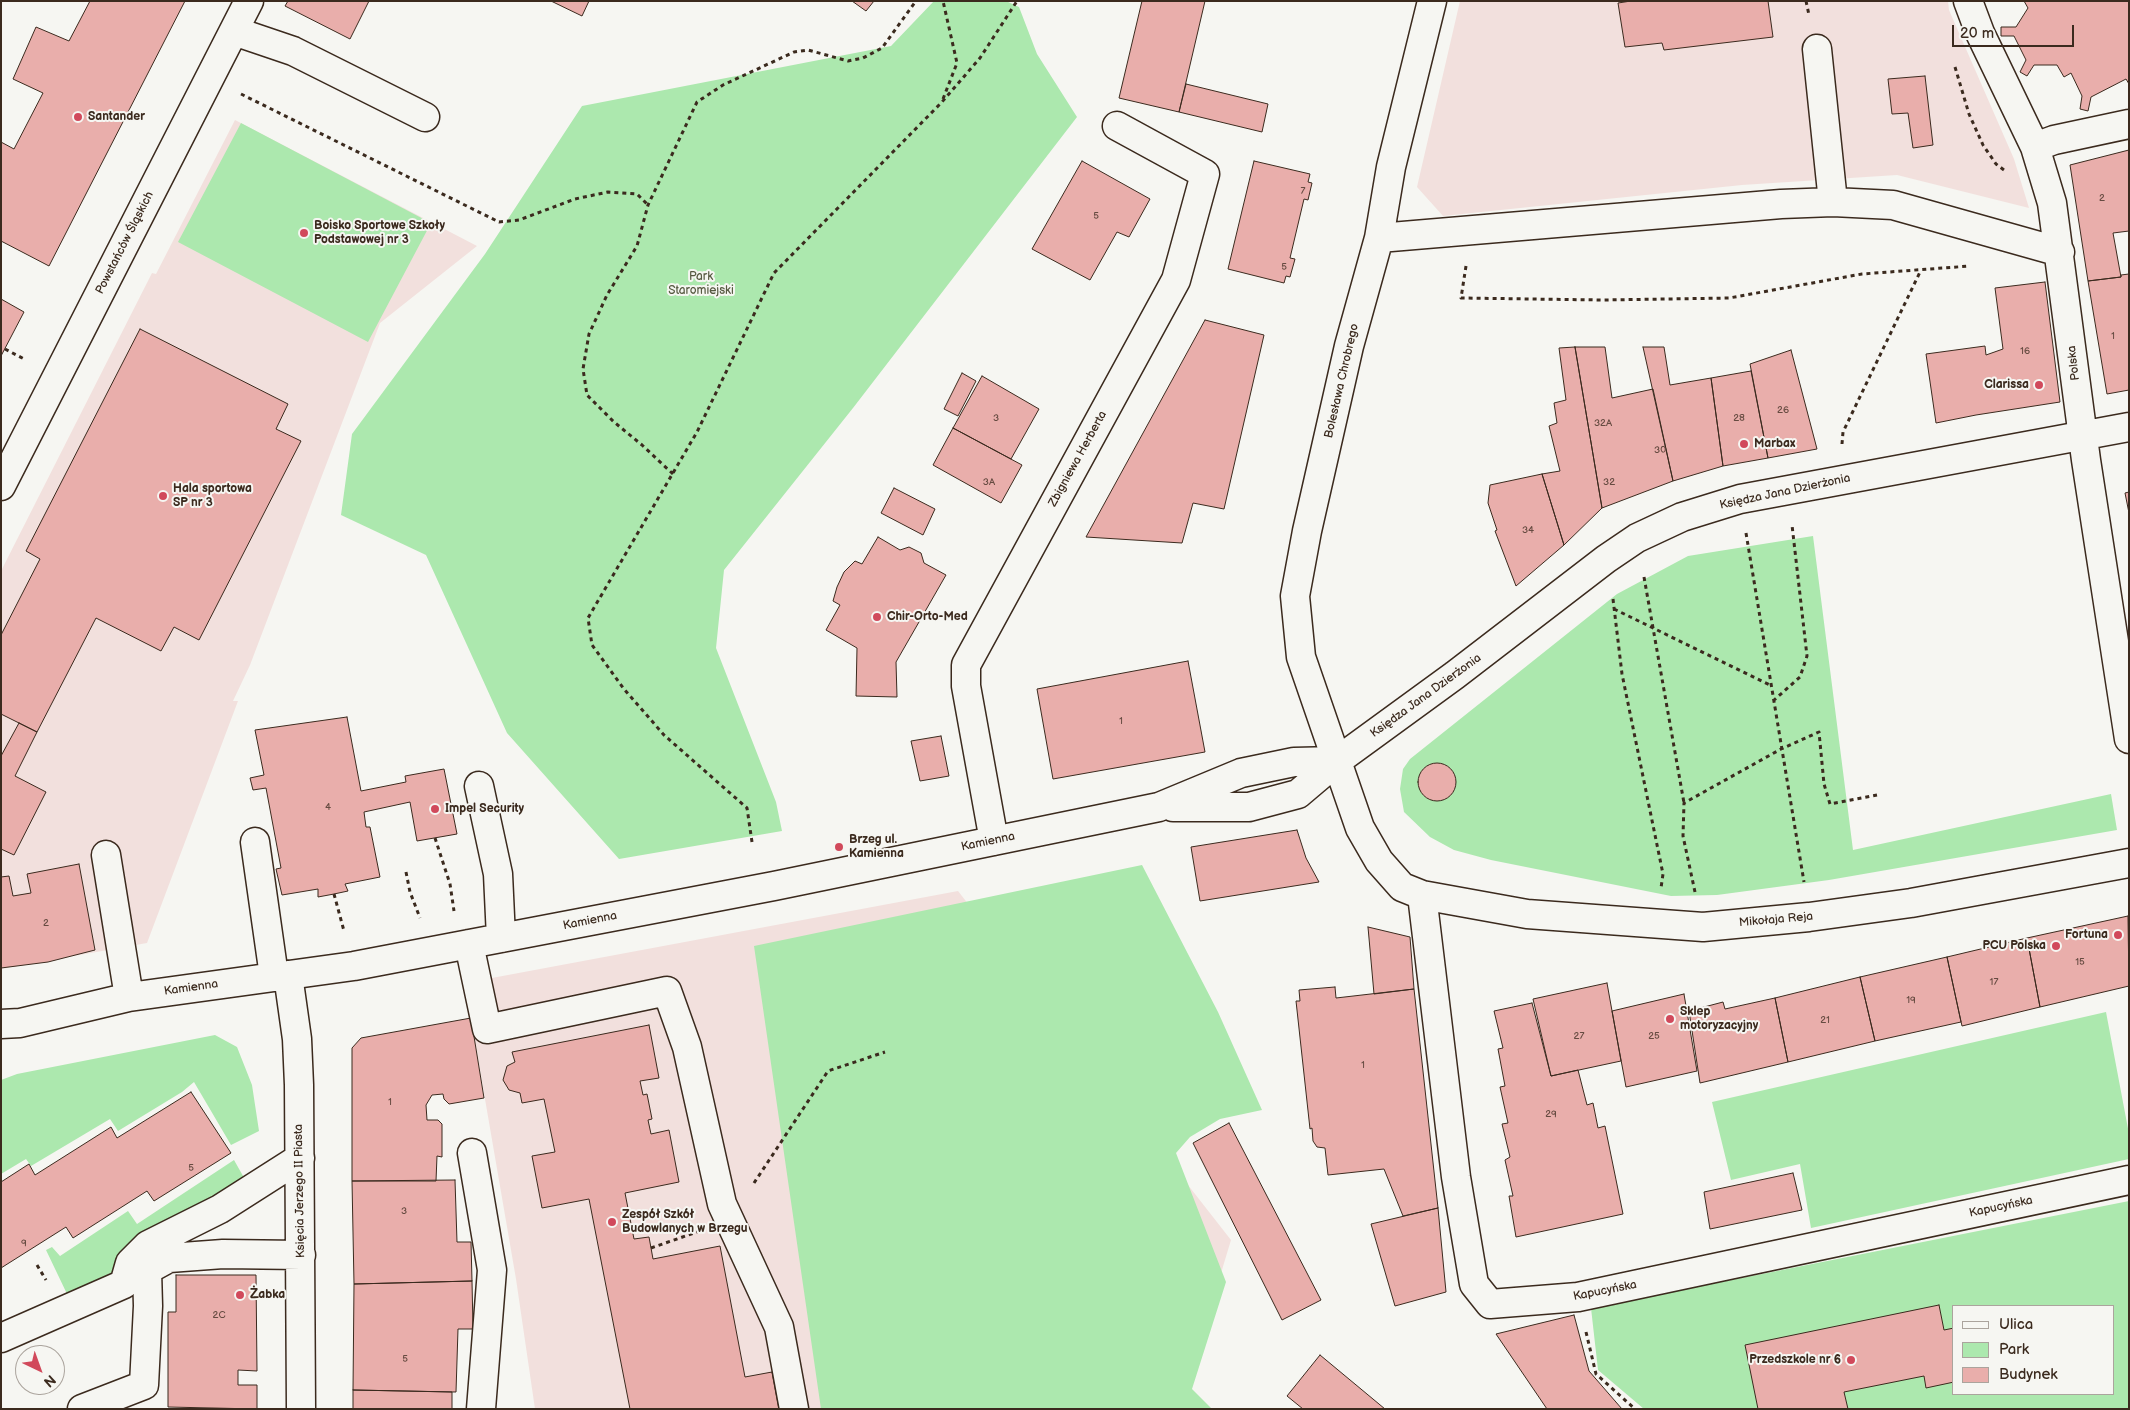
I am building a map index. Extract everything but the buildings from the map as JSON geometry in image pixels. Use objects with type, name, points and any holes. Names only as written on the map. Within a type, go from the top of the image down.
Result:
[{"type":"street","name":"Powstańców Śląskich","points":[[1,486],[9,455],[209,81],[249,1]]},
{"type":"street","name":"Bolesława Chrobrego","points":[[1422,895],[1402,887],[1380,861],[1360,828],[1301,657],[1294,596],[1349,346],[1379,238],[1391,167],[1432,1]]},
{"type":"street","name":"Polska","points":[[1968,1],[1983,40],[2035,147],[2052,203],[2083,436],[2129,739]]},
{"type":"street","points":[[234,31],[293,51],[424,117]]},
{"type":"street","points":[[1817,49],[1833,202]]},
{"type":"street","points":[[2035,147],[2054,140],[2129,124]]},
{"type":"street","name":"Zbigniewa Herberta","points":[[994,841],[966,686],[966,665],[1176,280],[1204,174],[1118,126]]},
{"type":"street","points":[[1379,238],[1781,204],[1833,202],[1894,205],[2060,252]]},
{"type":"street","name":"Księdza Jana Dzierżonia","points":[[1337,761],[1455,675],[1606,559],[1636,538],[1682,517],[1740,499],[2129,427]]},
{"type":"street","name":"Kamienna","points":[[8,1027],[129,997],[354,966],[994,841],[1158,807],[1241,773],[1294,762],[1337,761]]},
{"type":"street","points":[[478,786],[498,874],[502,938]]},
{"type":"street","name":"Księcia Jerzego II Piasta","points":[[255,842],[281,976],[297,1039],[302,1255],[301,1409]]},
{"type":"street","points":[[106,855],[129,997]]},
{"type":"street","name":"Mikołaja Reja","points":[[1422,895],[1526,914],[1703,927],[1809,917],[1920,901],[2129,863]]},
{"type":"street","name":"Kapucyńska","points":[[1422,895],[1456,1176],[1474,1284],[1490,1304],[1578,1297],[2129,1180]]},
{"type":"street","points":[[465,945],[487,1028],[667,991],[687,1047],[722,1204],[779,1327],[794,1409]]},
{"type":"street","points":[[472,1153],[492,1270],[480,1409]]},
{"type":"street","points":[[1,1338],[124,1284],[130,1263],[148,1245],[220,1209],[300,1158]]},
{"type":"street","points":[[82,1409],[144,1385],[148,1306],[147,1270],[169,1258],[223,1254],[302,1255]]},
{"type":"path","points":[[673,474],[614,422],[588,394],[583,370],[589,334],[607,295],[637,246],[648,205],[697,102],[722,85],[794,52],[808,50],[848,61],[863,58],[882,48],[916,1]]},
{"type":"path","points":[[942,102],[957,63],[943,1]]},
{"type":"path","points":[[752,842],[747,808],[664,735],[624,689],[592,645],[588,618],[701,424],[774,273],[942,102],[980,58],[1017,1]]},
{"type":"path","points":[[209,81],[239,93],[499,222],[519,220],[575,200],[608,192],[637,194],[648,205]]},
{"type":"path","points":[[1473,231],[1460,298],[1602,300],[1728,298],[1862,274],[1977,266]]},
{"type":"path","points":[[1837,480],[1843,432],[1921,270]]},
{"type":"path","points":[[5,349],[30,363]]},
{"type":"path","points":[[1773,701],[1800,677],[1807,656],[1789,490]]},
{"type":"path","points":[[1740,499],[1809,917]]},
{"type":"path","points":[[1636,538],[1684,803],[1683,836],[1703,927]]},
{"type":"path","points":[[1606,559],[1622,674],[1662,874],[1656,923]]},
{"type":"path","points":[[1614,609],[1771,685]]},
{"type":"path","points":[[1684,803],[1782,749],[1819,732],[1824,784],[1830,804],[1877,795]]},
{"type":"path","points":[[435,838],[450,884],[465,945]]},
{"type":"path","points":[[406,872],[410,892],[433,951]]},
{"type":"path","points":[[752,1186],[828,1071],[885,1052]]},
{"type":"path","points":[[1578,1297],[1596,1374],[1635,1409]]},
{"type":"shaded area","points":[[1460,1],[1948,1],[1949,10],[2014,159],[2029,208],[1897,175],[1742,185],[1443,216],[1417,187]]},
{"type":"shaded area","points":[[235,120],[477,246],[380,323],[250,665],[233,701],[238,701],[147,943],[1,969],[1,571],[152,273],[156,274]]},
{"type":"shaded area","points":[[958,891],[1231,1240],[1180,1409],[535,1409],[516,1279],[465,983]]},
{"type":"green space","name":"Park Staromiejski","points":[[934,1],[1006,1],[1019,7],[1037,54],[1077,117],[853,408],[724,570],[716,648],[776,802],[782,831],[619,859],[507,733],[426,555],[341,515],[352,434],[485,254],[582,106],[891,46]]},
{"type":"green space","name":"Boisko Sportowe Szkoły Podstawowej nr 3","points":[[241,123],[431,223],[368,342],[178,242]]},
{"type":"green space","points":[[1813,536],[1853,850],[2111,794],[2117,830],[1829,880],[1717,895],[1671,896],[1491,860],[1454,850],[1430,837],[1404,812],[1400,789],[1403,769],[1410,759],[1617,594],[1688,556]]},
{"type":"green space","points":[[1142,865],[1218,1012],[1262,1110],[1220,1119],[1190,1137],[1176,1153],[1226,1282],[1192,1389],[1212,1409],[821,1409],[754,946]]},
{"type":"green space","points":[[2106,1012],[2129,1134],[2129,1159],[1811,1228],[1800,1164],[1731,1180],[1712,1102]]},
{"type":"green space","points":[[215,1035],[237,1047],[252,1085],[259,1131],[231,1145],[194,1082],[182,1092],[118,1131],[110,1119],[31,1166],[26,1159],[1,1174],[1,1080],[17,1074]]},
{"type":"green space","points":[[234,1160],[247,1183],[120,1272],[68,1296],[46,1250],[52,1247],[60,1256],[128,1211],[137,1224]]},
{"type":"green space","points":[[2129,1201],[2129,1409],[1644,1409],[1598,1370],[1591,1308]]},
{"type":"place","name":"Santander","points":[[78,117]]},
{"type":"place","name":"Boisko Sportowe Szkoły Podstawowej nr 3","points":[[304,233]]},
{"type":"place","name":"Clarissa","points":[[2039,385]]},
{"type":"place","name":"Marbax","points":[[1744,444]]},
{"type":"place","name":"Hala sportowa SP nr 3","points":[[163,496]]},
{"type":"place","name":"Chir-Orto-Med","points":[[877,617]]},
{"type":"place","name":"Impel Security","points":[[435,809]]},
{"type":"place","name":"Brzeg ul. Kamienna","points":[[839,847]]},
{"type":"place","name":"Fortuna","points":[[2118,935]]},
{"type":"place","name":"PCU Polska","points":[[2056,946]]},
{"type":"place","name":"Sklep motoryzacyjny","points":[[1670,1019]]},
{"type":"place","name":"Zespół Szkół Budowlanych w Brzegu","points":[[612,1222]]},
{"type":"place","name":"Żabka","points":[[240,1295]]},
{"type":"place","name":"Przedszkole nr 6","points":[[1851,1360]]}]
